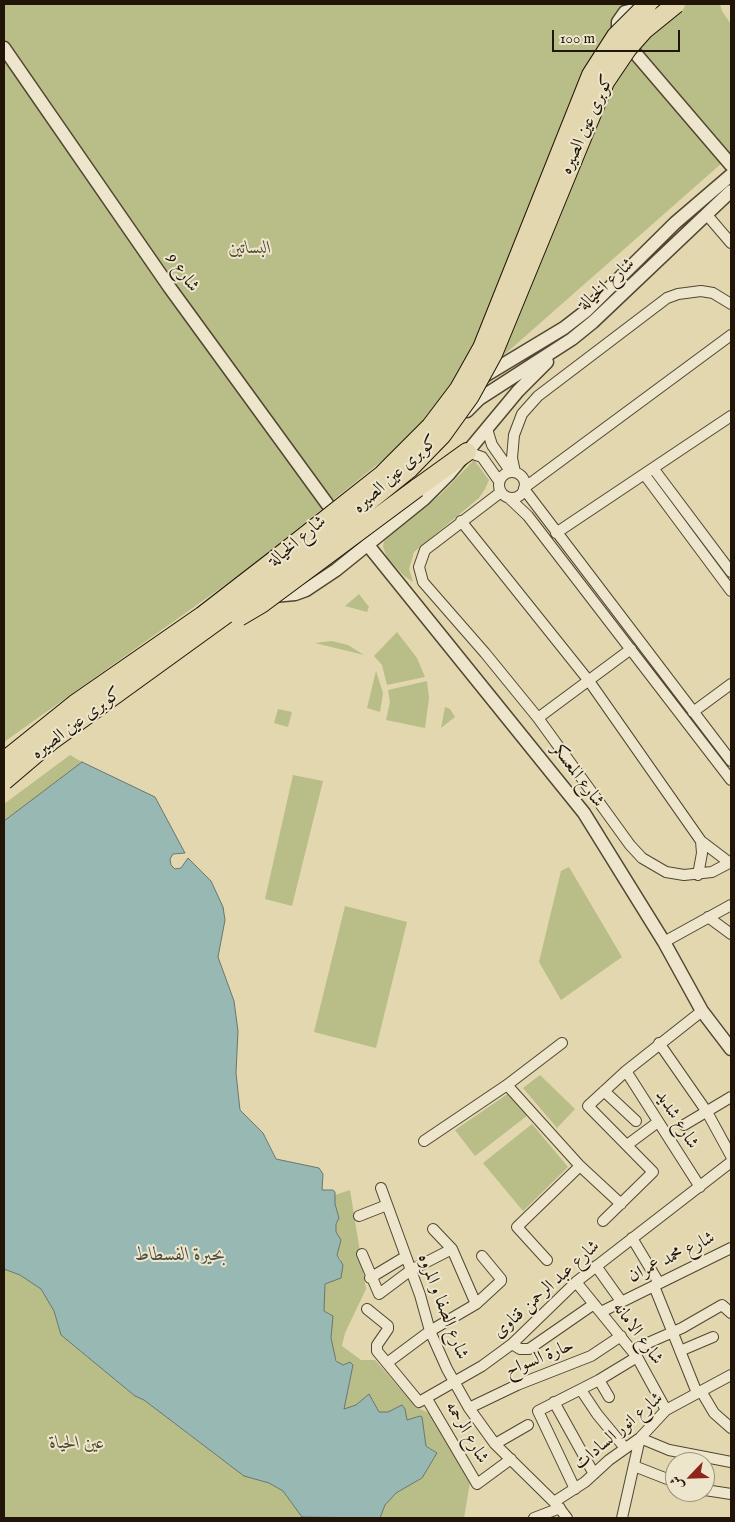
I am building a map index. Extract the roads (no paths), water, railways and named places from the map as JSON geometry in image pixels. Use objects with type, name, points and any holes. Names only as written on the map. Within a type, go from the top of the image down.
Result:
[{"type":"highway","name":"كوبرى عين الصيره","points":[[4,762],[83,698],[202,616],[277,558],[388,470],[431,426],[459,389],[482,348],[591,75],[616,36],[648,4]]},
{"type":"highway","name":"كوبرى عين الصيره","points":[[4,782],[67,729],[211,627],[409,469],[426,453],[457,416],[482,376],[493,354],[605,82],[628,48],[644,30],[676,4]]},
{"type":"highway","points":[[211,627],[237,618],[261,604],[468,452]]},
{"type":"street","points":[[658,4],[625,12],[618,22],[618,33],[731,165]]},
{"type":"street","name":"شارع 9","points":[[4,48],[170,288],[336,516]]},
{"type":"street","name":"شارع الخيالة","points":[[4,762],[280,560],[336,516],[413,452],[470,386],[486,374],[564,328],[608,292],[658,239],[731,175]]},
{"type":"street","name":"شارع الخيالة","points":[[4,782],[260,596],[422,461],[478,399],[572,339],[614,304],[707,215],[729,198]]},
{"type":"street","points":[[707,215],[731,243]]},
{"type":"street","points":[[658,239],[660,246],[670,250]]},
{"type":"street","points":[[639,258],[649,259],[652,268]]},
{"type":"street","points":[[513,472],[514,435],[522,414],[538,396],[667,298],[684,292],[701,291],[718,296],[731,304]]},
{"type":"street","points":[[461,522],[589,681],[701,841],[730,863],[712,872],[684,875],[666,872],[650,864],[636,852],[538,718],[421,578],[419,562],[425,550],[461,522],[505,495],[518,496],[524,489],[731,335]]},
{"type":"street","points":[[260,596],[295,594],[306,590],[367,544],[437,487],[528,380],[572,339]]},
{"type":"street","points":[[556,533],[731,416]]},
{"type":"street","points":[[487,429],[492,445],[513,472],[522,476],[524,489],[556,533],[731,761]]},
{"type":"street","points":[[468,452],[482,457],[499,481],[505,495],[528,516],[731,780]]},
{"type":"street","points":[[653,468],[731,572]]},
{"type":"street","points":[[499,481],[504,474],[513,472]]},
{"type":"street","points":[[644,474],[731,591]]},
{"type":"street","name":"شارع المعسكر","points":[[367,544],[566,788],[598,834],[664,942],[702,1011],[731,1049]]},
{"type":"street","points":[[631,650],[636,638]]},
{"type":"street","points":[[538,718],[631,650],[644,648]]},
{"type":"street","points":[[146,659],[156,672]]},
{"type":"street","points":[[693,712],[731,684]]},
{"type":"street","points":[[698,875],[702,853],[701,841]]},
{"type":"street","points":[[664,942],[731,905]]},
{"type":"street","points":[[708,918],[731,934]]},
{"type":"street","points":[[603,1221],[652,1172],[588,1107],[659,1043],[702,1011]]},
{"type":"street","points":[[424,1142],[507,1085],[562,1043]]},
{"type":"street","points":[[659,1043],[707,1112],[731,1156]]},
{"type":"street","name":"شارع شديد","points":[[626,1071],[700,1187]]},
{"type":"street","points":[[507,1085],[580,1166],[621,1204]]},
{"type":"street","points":[[604,1091],[636,1121]]},
{"type":"street","points":[[684,1125],[731,1097]]},
{"type":"street","points":[[627,1145],[658,1122]]},
{"type":"street","name":"شارع عبد الرحمن قناوى","points":[[427,1399],[512,1344],[576,1282],[731,1162]]},
{"type":"street","points":[[547,1260],[517,1227],[580,1166]]},
{"type":"street","name":"شارع الصفا و المروه","points":[[381,1188],[411,1270],[430,1331],[469,1408],[495,1444],[557,1505],[566,1518]]},
{"type":"street","points":[[359,1216],[387,1205]]},
{"type":"street","points":[[433,1229],[452,1249],[476,1304]]},
{"type":"street","points":[[632,1238],[657,1284],[672,1332],[699,1392],[714,1413],[731,1428]]},
{"type":"street","name":"شارع محمد عمران","points":[[512,1344],[520,1349],[529,1349],[598,1308],[621,1301],[731,1248]]},
{"type":"street","points":[[362,1254],[370,1278],[379,1294],[411,1270],[452,1249]]},
{"type":"street","points":[[388,1363],[430,1331],[476,1304],[502,1280],[482,1256]]},
{"type":"street","points":[[370,1278],[405,1257]]},
{"type":"street","points":[[596,1266],[621,1301]]},
{"type":"street","name":"شارع الامانه","points":[[576,1282],[634,1353],[666,1410]]},
{"type":"street","points":[[575,1489],[538,1411],[599,1380],[634,1353],[722,1305],[731,1313]]},
{"type":"street","points":[[367,1309],[388,1326],[376,1347],[418,1402],[427,1399]]},
{"type":"street","name":"حارة السواح","points":[[469,1408],[517,1385],[591,1356],[621,1336]]},
{"type":"street","points":[[680,1351],[713,1337]]},
{"type":"street","name":"شارع انور السادات","points":[[534,1518],[557,1505],[625,1448],[640,1438],[666,1410],[731,1375]]},
{"type":"street","points":[[599,1380],[609,1397]]},
{"type":"street","points":[[581,1390],[597,1414],[625,1448]]},
{"type":"street","name":"شارع الرحمه","points":[[427,1399],[477,1484],[511,1459]]},
{"type":"street","points":[[554,1402],[594,1474]]},
{"type":"street","points":[[495,1444],[528,1425]]},
{"type":"street","points":[[622,1518],[640,1438],[669,1450],[731,1462]]},
{"type":"street","points":[[634,1466],[665,1478]]},
{"type":"street","points":[[715,1492],[731,1494]]},
{"type":"water","name":"بحيرة الفسطاط","points":[[82,762],[155,797],[185,853],[173,854],[170,859],[171,865],[175,869],[181,868],[188,858],[211,881],[223,907],[225,920],[218,957],[234,1001],[238,1031],[236,1073],[240,1110],[263,1133],[276,1159],[319,1168],[323,1174],[322,1190],[333,1190],[335,1192],[335,1204],[339,1218],[336,1224],[336,1232],[341,1240],[337,1255],[343,1265],[341,1278],[325,1284],[324,1311],[333,1316],[331,1338],[336,1361],[343,1365],[350,1362],[353,1365],[344,1409],[356,1405],[369,1394],[379,1412],[388,1412],[402,1405],[405,1409],[407,1420],[422,1417],[426,1446],[437,1453],[422,1478],[396,1493],[385,1505],[380,1518],[302,1517],[283,1491],[269,1483],[244,1476],[144,1400],[135,1396],[61,1335],[54,1311],[41,1289],[20,1275],[4,1269],[4,821]]},
{"type":"park label","name":"البساتين","points":[[250,249]]},
{"type":"park label","name":"عين الحياة","points":[[77,1444]]}]
